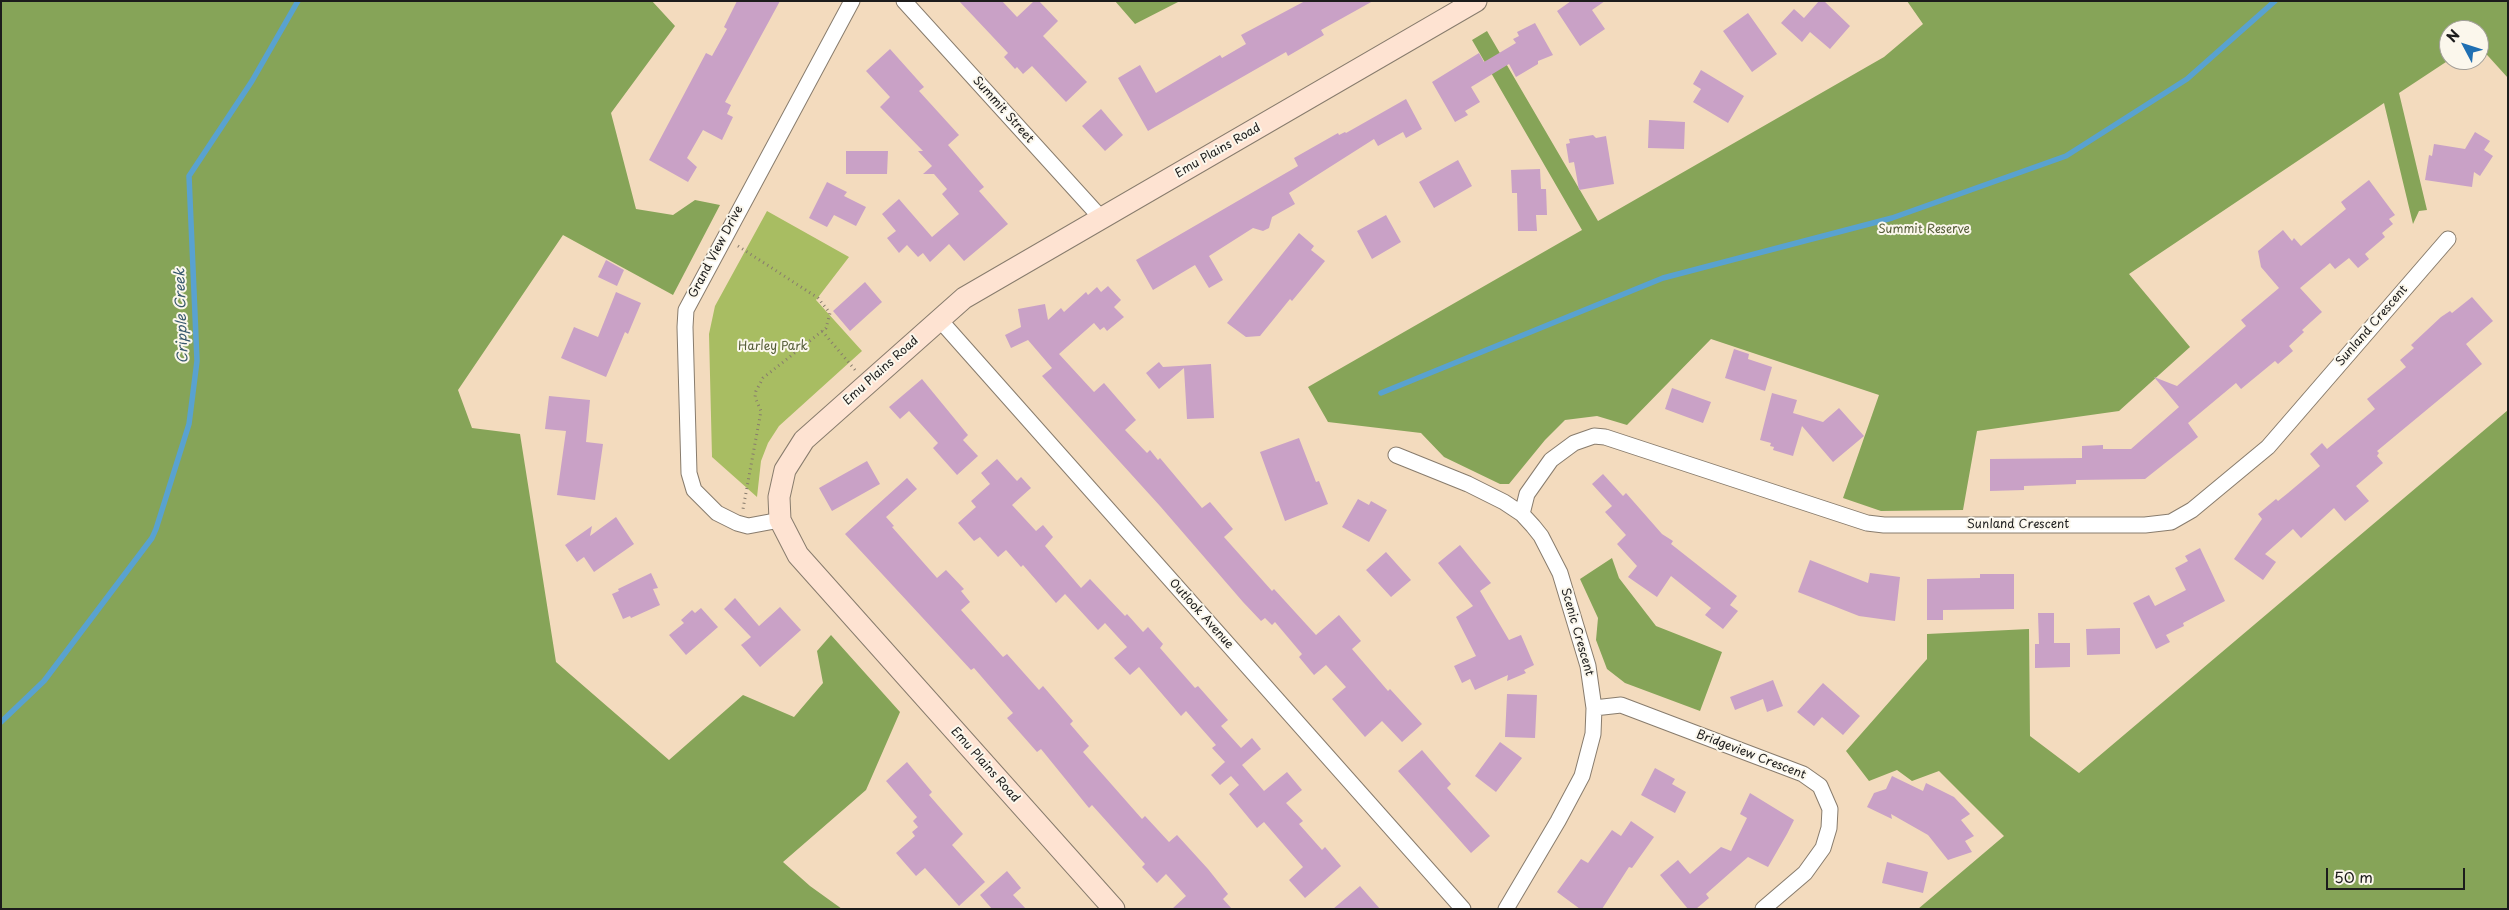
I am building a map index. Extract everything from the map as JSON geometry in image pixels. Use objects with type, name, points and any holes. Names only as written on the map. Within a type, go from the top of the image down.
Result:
[{"type":"street","name":"Grand View Drive","points":[[780,520],[748,526],[726,519],[694,490],[689,473],[686,310],[852,1]]},
{"type":"street","name":"Summit Street","points":[[904,1],[1102,219]]},
{"type":"street","name":"Emu Plains Road","points":[[1114,909],[798,555],[780,520],[781,483],[790,459],[804,440],[964,298],[1476,1]]},
{"type":"street","name":"Sunland Crescent","points":[[1522,514],[1527,494],[1550,460],[1574,443],[1594,436],[1604,437],[1867,523],[1884,525],[2145,525],[2171,522],[2192,510],[2268,447],[2448,239]]},
{"type":"street","name":"Outlook Avenue","points":[[938,320],[1463,909]]},
{"type":"street","name":"Scenic Crescent","points":[[1396,455],[1468,484],[1522,514],[1541,536],[1560,573],[1588,666],[1594,708],[1593,734],[1582,776],[1506,909]]},
{"type":"street","name":"Bridgeview Crescent","points":[[1594,708],[1621,706],[1803,774],[1817,782],[1823,791],[1830,809],[1825,843],[1813,864],[1763,909]]},
{"type":"path","points":[[742,524],[761,411],[755,397],[756,391],[763,378],[822,332],[829,321],[830,313],[818,298],[746,250]]},
{"type":"path","points":[[822,332],[867,384]]},
{"type":"green space","points":[[1,1],[652,1],[675,26],[611,113],[636,209],[673,215],[695,200],[720,205],[673,295],[563,235],[458,390],[472,428],[520,434],[556,662],[669,760],[743,695],[794,717],[823,683],[817,651],[831,635],[900,712],[866,790],[783,862],[810,886],[842,909],[1,909]]},
{"type":"green space","points":[[1115,1],[1180,1],[1135,24]]},
{"type":"green space","name":"Summit Reserve","points":[[1907,1],[2508,1],[2508,78],[2489,57],[2489,20],[2439,20],[2439,67],[2399,93],[2427,210],[2419,211],[2413,224],[2384,103],[2129,274],[2190,347],[2119,411],[1977,431],[1963,510],[1881,511],[1843,498],[1879,395],[1711,339],[1627,425],[1597,416],[1565,420],[1545,440],[1509,484],[1500,484],[1444,457],[1421,433],[1328,422],[1308,387],[1582,230],[1472,40],[1487,31],[1598,221],[1884,57],[1923,24]]},
{"type":"green space","name":"Harley Park","points":[[767,211],[849,257],[816,300],[862,351],[779,426],[768,443],[761,461],[757,497],[712,457],[709,334],[715,306]]},
{"type":"green space","points":[[2508,410],[2508,909],[1918,909],[2004,836],[1939,771],[1912,781],[1897,770],[1869,781],[1846,751],[1927,659],[1927,634],[2029,629],[2030,736],[2079,773]]},
{"type":"green space","points":[[1612,558],[1619,578],[1656,626],[1722,652],[1700,711],[1625,683],[1607,669],[1596,640],[1598,618],[1580,579]]},
{"type":"building","points":[[737,1],[780,1],[725,102],[731,105],[727,114],[733,117],[722,140],[703,130],[687,158],[697,167],[688,182],[649,160],[706,53],[712,56],[727,29],[724,27]]},
{"type":"building","points":[[959,1],[1002,1],[1017,17],[1034,1],[1039,1],[1058,21],[1043,36],[1087,82],[1066,102],[1032,66],[1023,74],[1017,67],[1015,69],[1004,57],[1008,53]]},
{"type":"building","points":[[1305,1],[1373,1],[1321,30],[1324,35],[1288,56],[1286,52],[1148,131],[1118,78],[1140,65],[1156,93],[1220,55],[1222,58],[1246,44],[1241,35]]},
{"type":"building","points":[[1571,1],[1605,1],[1592,10],[1605,29],[1580,46],[1557,11]]},
{"type":"building","points":[[1819,1],[1824,1],[1850,26],[1830,49],[1810,32],[1802,42],[1781,23],[1794,9],[1804,18]]},
{"type":"building","points":[[1748,13],[1777,54],[1752,72],[1723,31]]},
{"type":"building","points":[[1535,23],[1553,55],[1538,61],[1538,64],[1516,77],[1509,64],[1471,87],[1480,102],[1465,111],[1468,115],[1455,122],[1432,82],[1479,53],[1484,62],[1516,43],[1513,39],[1519,36],[1517,32]]},
{"type":"building","points":[[890,49],[924,87],[919,91],[959,135],[948,145],[984,187],[979,191],[1008,224],[964,261],[949,244],[930,262],[923,253],[918,257],[907,245],[899,253],[887,238],[896,231],[882,214],[899,199],[932,237],[959,214],[942,194],[947,189],[934,174],[923,174],[932,166],[918,151],[923,151],[880,107],[890,97],[866,71]]},
{"type":"building","points":[[1701,70],[1744,96],[1728,123],[1693,102],[1701,89],[1693,84]]},
{"type":"building","points":[[1406,99],[1422,129],[1406,138],[1403,132],[1378,146],[1374,139],[1289,193],[1295,204],[1272,217],[1269,228],[1263,231],[1253,228],[1209,256],[1223,280],[1209,288],[1195,265],[1153,290],[1136,260],[1298,166],[1294,158],[1338,133],[1339,135],[1346,133]]},
{"type":"building","points":[[1101,109],[1123,135],[1105,151],[1082,126]]},
{"type":"building","points":[[1649,120],[1685,122],[1684,149],[1648,148]]},
{"type":"building","points":[[2475,132],[2490,141],[2484,150],[2493,156],[2480,176],[2474,172],[2472,187],[2425,180],[2429,155],[2432,156],[2434,144],[2465,149]]},
{"type":"building","points":[[1593,135],[1596,138],[1606,136],[1614,184],[1579,190],[1574,162],[1569,163],[1566,144],[1570,143],[1569,139]]},
{"type":"building","points":[[846,151],[888,151],[887,174],[846,174]]},
{"type":"building","points":[[1458,160],[1472,186],[1434,208],[1419,182]]},
{"type":"building","points":[[1540,169],[1541,189],[1546,189],[1547,215],[1536,215],[1537,231],[1518,231],[1517,193],[1512,193],[1511,170]]},
{"type":"building","points":[[2369,180],[2395,215],[2389,219],[2393,224],[2382,233],[2385,237],[2365,254],[2369,259],[2358,268],[2349,258],[2335,269],[2330,263],[2300,288],[2322,312],[2302,330],[2304,332],[2289,346],[2293,351],[2278,364],[2275,361],[2241,389],[2236,383],[2188,423],[2198,437],[2145,479],[2076,480],[2076,484],[2024,486],[2024,490],[1990,491],[1990,459],[2082,458],[2082,446],[2103,445],[2103,449],[2131,449],[2179,407],[2154,377],[2177,386],[2246,326],[2241,320],[2279,288],[2261,267],[2258,251],[2283,230],[2292,241],[2294,238],[2301,246],[2346,209],[2341,202]]},
{"type":"building","points":[[827,182],[847,192],[844,196],[866,207],[856,226],[834,215],[827,227],[809,218]]},
{"type":"building","points":[[1386,215],[1401,242],[1372,259],[1357,231]]},
{"type":"building","points":[[1299,233],[1314,246],[1311,250],[1325,261],[1292,301],[1290,299],[1260,336],[1246,337],[1227,323]]},
{"type":"building","points":[[606,260],[624,270],[617,286],[598,277]]},
{"type":"building","points":[[865,282],[882,302],[850,331],[833,311]]},
{"type":"building","points":[[1108,286],[1121,300],[1114,307],[1124,317],[1107,331],[1104,327],[1100,330],[1094,323],[1059,354],[1094,392],[1104,383],[1136,420],[1125,430],[1147,453],[1150,450],[1158,460],[1160,458],[1202,508],[1210,502],[1233,529],[1224,537],[1272,591],[1274,589],[1316,635],[1339,615],[1361,641],[1352,649],[1388,691],[1390,689],[1422,724],[1402,742],[1382,721],[1365,737],[1332,699],[1346,687],[1326,665],[1314,675],[1299,657],[1302,654],[1275,622],[1272,625],[1265,618],[1261,621],[1243,602],[1160,506],[1042,376],[1052,368],[1028,340],[1011,348],[1005,335],[1021,327],[1018,309],[1045,304],[1048,320],[1061,308],[1064,312],[1086,292],[1088,295],[1097,287],[1101,292]]},
{"type":"building","points":[[616,292],[641,303],[628,334],[625,332],[606,377],[561,358],[574,327],[598,337]]},
{"type":"building","points":[[2472,297],[2493,321],[2466,344],[2482,364],[2377,451],[2379,453],[2377,456],[2383,463],[2356,486],[2369,501],[2345,521],[2334,508],[2301,538],[2293,529],[2265,554],[2276,562],[2263,580],[2234,559],[2262,519],[2258,514],[2276,499],[2278,501],[2320,466],[2310,454],[2322,443],[2327,449],[2375,409],[2367,399],[2406,367],[2400,360],[2414,348],[2411,345],[2441,317],[2450,311],[2452,313]]},
{"type":"building","points":[[1734,349],[1749,354],[1748,359],[1772,367],[1765,391],[1725,378]]},
{"type":"building","points":[[1159,362],[1163,367],[1211,364],[1214,418],[1187,419],[1184,368],[1159,389],[1146,373]]},
{"type":"building","points":[[922,379],[968,435],[963,440],[978,456],[957,475],[933,448],[938,443],[909,411],[900,419],[889,407]]},
{"type":"building","points":[[1672,388],[1711,402],[1703,423],[1665,409]]},
{"type":"building","points":[[1772,393],[1797,400],[1793,413],[1823,422],[1839,408],[1864,436],[1833,462],[1802,426],[1793,456],[1773,450],[1774,447],[1770,446],[1771,443],[1760,440]]},
{"type":"building","points":[[549,396],[590,400],[586,442],[603,444],[595,500],[557,495],[566,431],[545,429]]},
{"type":"building","points":[[1299,438],[1316,482],[1319,481],[1328,504],[1285,521],[1260,452]]},
{"type":"building","points":[[997,459],[1017,481],[1021,477],[1031,488],[1012,505],[1036,531],[1043,525],[1053,537],[1045,546],[1081,588],[1090,579],[1143,632],[1148,627],[1163,644],[1160,648],[1195,688],[1198,686],[1228,720],[1221,726],[1241,748],[1252,738],[1261,749],[1242,765],[1264,791],[1287,772],[1302,790],[1286,803],[1303,821],[1299,824],[1322,850],[1325,847],[1341,866],[1305,898],[1289,880],[1303,867],[1264,822],[1257,828],[1229,794],[1239,785],[1231,776],[1220,785],[1211,775],[1225,762],[1212,748],[1216,745],[1186,711],[1181,716],[1139,667],[1130,675],[1114,658],[1127,647],[1105,623],[1098,630],[1065,594],[1056,603],[1023,565],[1021,567],[1006,550],[998,557],[980,537],[974,541],[958,523],[976,507],[971,501],[990,484],[981,473]]},
{"type":"building","points":[[867,461],[880,484],[832,511],[819,488]]},
{"type":"building","points":[[1603,474],[1623,496],[1626,493],[1662,534],[1673,541],[1671,544],[1737,596],[1730,605],[1738,611],[1723,629],[1705,615],[1711,608],[1671,576],[1657,597],[1628,577],[1637,566],[1617,544],[1626,535],[1605,512],[1612,506],[1592,484]]},
{"type":"building","points":[[907,478],[917,489],[886,517],[894,526],[892,527],[937,578],[946,570],[964,589],[961,591],[970,602],[961,610],[1003,657],[1007,654],[1039,690],[1043,686],[1073,721],[1070,724],[1089,746],[1083,752],[1142,819],[1145,816],[1169,842],[1177,835],[1228,894],[1223,899],[1232,909],[1172,909],[1186,896],[1166,874],[1157,883],[1142,867],[1145,864],[1092,805],[1089,808],[1041,749],[1037,752],[1007,718],[1013,713],[974,668],[971,670],[845,534]]},
{"type":"building","points":[[1358,499],[1369,505],[1371,501],[1387,510],[1369,542],[1342,527]]},
{"type":"building","points":[[616,517],[634,544],[594,572],[584,557],[577,562],[565,545],[592,526],[590,536]]},
{"type":"building","points":[[1460,545],[1491,583],[1480,591],[1509,640],[1521,635],[1534,665],[1524,670],[1526,673],[1507,681],[1508,675],[1475,690],[1470,679],[1462,683],[1454,666],[1476,656],[1456,617],[1473,606],[1438,563]]},
{"type":"building","points":[[2200,548],[2225,601],[2183,623],[2184,626],[2166,635],[2170,642],[2156,649],[2133,603],[2149,595],[2155,606],[2186,590],[2175,568],[2188,561],[2185,556]]},
{"type":"building","points":[[1386,552],[1411,580],[1391,597],[1366,570]]},
{"type":"building","points":[[1810,560],[1868,583],[1870,573],[1900,577],[1895,621],[1859,616],[1798,592]]},
{"type":"building","points":[[651,573],[658,588],[653,589],[660,605],[631,618],[630,616],[623,619],[612,594],[619,591],[618,589]]},
{"type":"building","points":[[1980,574],[2014,574],[2014,609],[1943,610],[1943,620],[1927,620],[1927,579],[1980,578]]},
{"type":"building","points":[[735,598],[759,626],[780,607],[801,630],[760,667],[741,645],[751,637],[724,609]]},
{"type":"building","points":[[701,608],[718,627],[686,655],[669,635],[684,623],[681,620],[692,610],[695,613]]},
{"type":"building","points":[[2038,613],[2054,613],[2054,643],[2070,643],[2070,667],[2035,668],[2035,644],[2039,644]]},
{"type":"building","points":[[2120,628],[2120,654],[2087,655],[2086,629]]},
{"type":"building","points":[[1773,680],[1783,706],[1767,712],[1763,699],[1735,710],[1730,697]]},
{"type":"building","points":[[1823,683],[1860,716],[1843,735],[1822,717],[1814,726],[1797,712]]},
{"type":"building","points":[[1507,694],[1537,695],[1535,738],[1505,737]]},
{"type":"building","points":[[1500,742],[1522,758],[1496,792],[1475,776]]},
{"type":"building","points":[[1422,750],[1451,784],[1447,788],[1490,836],[1471,853],[1398,771]]},
{"type":"building","points":[[907,762],[932,792],[929,795],[963,834],[952,845],[985,882],[959,906],[925,868],[916,876],[896,853],[915,836],[912,832],[918,827],[913,821],[917,817],[886,781]]},
{"type":"building","points":[[1655,768],[1675,779],[1672,784],[1686,792],[1675,813],[1641,795]]},
{"type":"building","points":[[1892,776],[1923,791],[1926,783],[1954,797],[1970,814],[1961,820],[1974,836],[1965,841],[1972,852],[1948,860],[1928,835],[1891,814],[1892,819],[1867,807],[1874,793],[1886,789]]},
{"type":"building","points":[[1750,793],[1794,820],[1787,834],[1768,867],[1748,857],[1706,894],[1709,898],[1696,909],[1688,909],[1660,875],[1678,860],[1690,874],[1721,847],[1731,851],[1747,818],[1740,814]]},
{"type":"building","points":[[1631,821],[1654,837],[1632,868],[1629,867],[1602,909],[1580,909],[1557,892],[1581,859],[1588,863],[1612,830],[1621,836]]},
{"type":"building","points":[[1887,862],[1928,872],[1923,893],[1882,883]]},
{"type":"building","points":[[1007,871],[1021,888],[1013,895],[1026,909],[992,909],[980,895]]},
{"type":"building","points":[[1360,886],[1380,909],[1333,909]]},
{"type":"waterway","name":"Cripple Creek","points":[[1,722],[44,681],[152,538],[156,529],[189,424],[197,361],[189,176],[252,81],[298,1]]},
{"type":"waterway","points":[[1381,393],[1663,278],[1892,218],[2066,156],[2187,79],[2275,1]]}]
